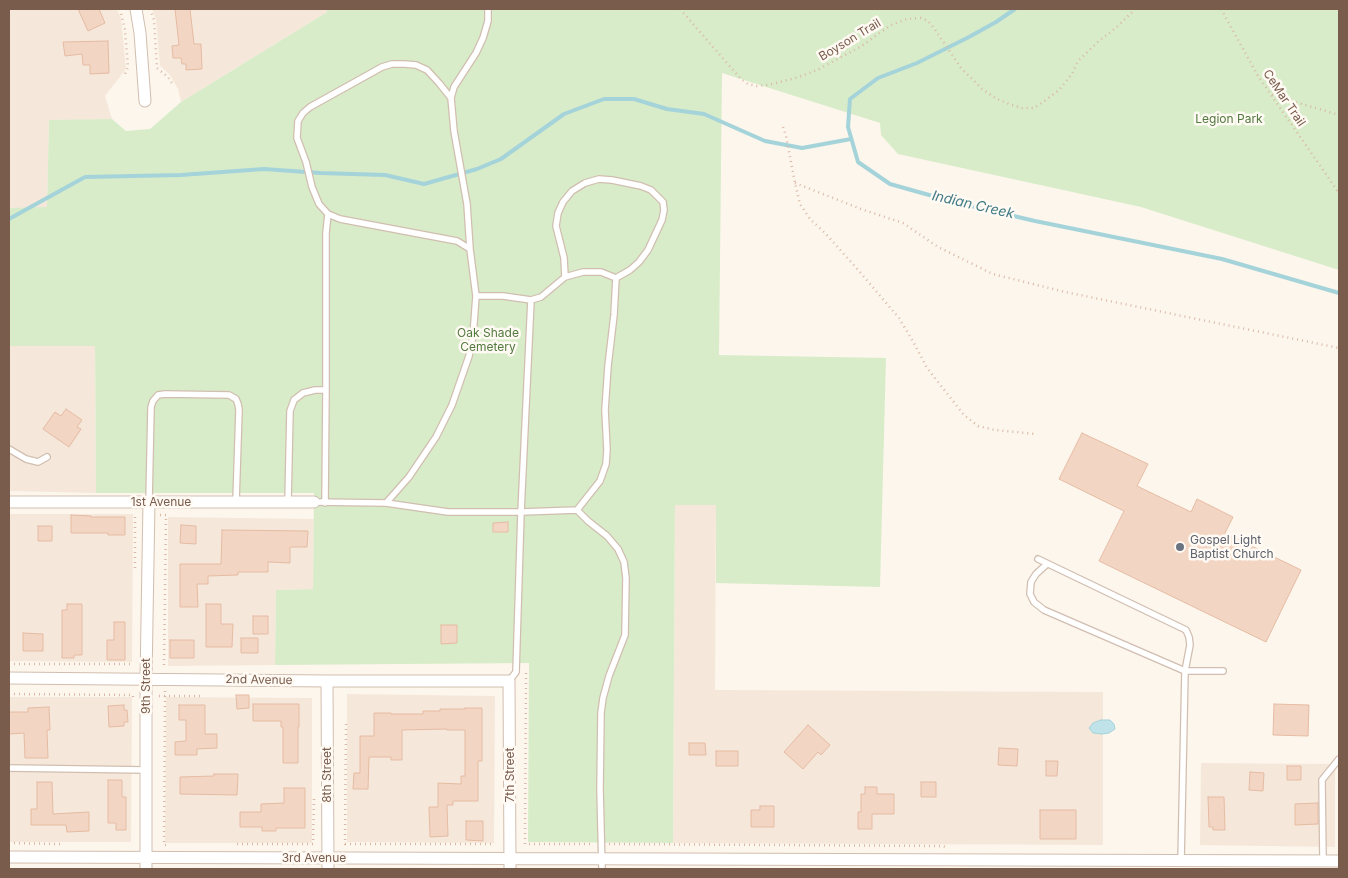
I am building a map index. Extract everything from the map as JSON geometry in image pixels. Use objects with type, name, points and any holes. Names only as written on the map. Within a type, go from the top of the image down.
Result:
[{"type":"street","points":[[136,9],[140,33],[145,101]]},
{"type":"street","name":"1st Avenue","points":[[9,502],[319,503]]},
{"type":"street","name":"9th Street","points":[[146,863],[146,679],[149,502]]},
{"type":"street","name":"2nd Avenue","points":[[9,678],[510,681]]},
{"type":"street","name":"8th Street","points":[[327,681],[328,864]]},
{"type":"street","name":"7th Street","points":[[510,681],[510,864]]},
{"type":"street","name":"3rd Avenue","points":[[9,857],[146,863],[328,864],[1026,865],[1339,861]]},
{"type":"lane","points":[[386,503],[409,477],[436,437],[452,405],[469,356],[473,336],[476,296],[467,204],[454,130],[451,98],[454,87],[476,53],[488,21],[488,9]]},
{"type":"lane","points":[[451,98],[427,70],[416,65],[398,64],[382,67],[310,107],[298,121],[297,130],[312,187],[319,204],[328,214],[340,219],[457,242],[470,249]]},
{"type":"lane","points":[[565,277],[564,258],[556,226],[558,213],[563,202],[572,192],[585,183],[599,179],[641,186],[650,190],[663,202],[662,220],[648,250],[630,270],[616,278]]},
{"type":"lane","points":[[328,214],[326,233],[326,390],[319,503],[386,503],[448,512],[577,510],[608,536],[618,549],[624,562],[626,578],[625,634],[609,676],[601,713],[600,789],[602,864]]},
{"type":"lane","points":[[476,296],[503,296],[531,300],[541,297],[565,277],[583,272],[601,272],[616,278]]},
{"type":"lane","points":[[577,510],[600,480],[606,464],[605,410],[616,278]]},
{"type":"lane","points":[[510,681],[516,672],[531,300]]},
{"type":"lane","points":[[288,502],[290,411],[294,400],[303,393],[326,390]]},
{"type":"lane","points":[[149,502],[151,407],[158,395],[165,394],[229,395],[236,399],[239,410],[236,502]]},
{"type":"lane","points":[[9,449],[26,459],[38,462],[47,457]]},
{"type":"lane","points":[[1038,559],[1186,630],[1190,637],[1185,671],[1186,864]]},
{"type":"lane","points":[[1047,564],[1036,574],[1031,582],[1030,594],[1034,602],[1044,610],[1185,671],[1223,671]]},
{"type":"lane","points":[[1323,861],[1322,780],[1339,759]]},
{"type":"lane","points":[[9,768],[146,770]]},
{"type":"path","points":[[120,9],[125,30],[128,67],[125,74]]},
{"type":"path","points":[[150,9],[154,20],[157,68],[172,83]]},
{"type":"path","name":"Boyson Trail","points":[[680,9],[740,78],[748,84],[757,86],[799,77],[817,70],[860,47],[891,25],[907,19],[921,18],[928,21],[961,68],[982,88],[997,99],[1012,105],[1022,108],[1034,108],[1059,90],[1072,74],[1082,56],[1117,27],[1134,9]]},
{"type":"path","name":"CeMar Trail","points":[[1221,9],[1258,76],[1339,193]]},
{"type":"path","points":[[1271,94],[1339,115]]},
{"type":"path","points":[[783,127],[800,204],[810,219],[860,271],[899,318],[927,368],[964,415],[978,426],[995,430],[1035,434]]},
{"type":"path","points":[[795,184],[904,223],[938,247],[994,274],[1065,292],[1339,348]]},
{"type":"path","points":[[135,575],[135,515],[141,515]]},
{"type":"path","points":[[160,515],[166,515],[164,669]]},
{"type":"path","points":[[9,664],[134,664]]},
{"type":"path","points":[[526,666],[525,844],[943,846],[949,850]]},
{"type":"path","points":[[165,689],[164,845],[174,845]]},
{"type":"path","points":[[9,694],[134,695],[134,704]]},
{"type":"path","points":[[159,696],[200,696]]},
{"type":"path","points":[[346,724],[345,844],[494,844]]},
{"type":"path","points":[[234,844],[314,844],[314,796]]},
{"type":"path","points":[[9,844],[66,844]]},
{"type":"shaded area","points":[[9,9],[117,9],[121,18],[126,69],[105,96],[112,119],[49,121],[47,208],[9,208]]},
{"type":"shaded area","points":[[152,9],[327,9],[327,12],[181,102],[178,89],[170,75],[160,66],[156,20]]},
{"type":"shaded area","points":[[9,346],[95,346],[96,493],[9,491]]},
{"type":"shaded area","points":[[675,505],[716,505],[715,690],[1103,692],[1103,845],[673,843]]},
{"type":"shaded area","points":[[9,514],[133,514],[132,662],[9,661]]},
{"type":"shaded area","points":[[168,517],[314,519],[313,589],[276,590],[275,665],[168,666]]},
{"type":"shaded area","points":[[347,694],[495,696],[494,843],[347,842]]},
{"type":"shaded area","points":[[9,697],[132,697],[131,842],[9,842]]},
{"type":"shaded area","points":[[166,697],[312,698],[312,843],[165,843]]},
{"type":"shaded area","points":[[1201,763],[1335,764],[1335,847],[1200,845]]},
{"type":"green space","name":"Oak Shade Cemetery","points":[[327,9],[1339,9],[1339,270],[1141,207],[898,154],[881,135],[880,123],[722,73],[719,355],[886,358],[880,587],[716,583],[716,505],[675,505],[673,843],[528,842],[529,663],[275,665],[276,590],[313,589],[314,493],[96,493],[95,346],[9,346],[9,208],[47,207],[49,120],[112,119],[126,131],[150,129],[181,102],[327,12]]},
{"type":"water","points":[[1101,720],[1110,720],[1114,724],[1115,729],[1109,733],[1093,733],[1089,728],[1093,723]]},
{"type":"building","points":[[78,9],[99,9],[105,23],[88,31]]},
{"type":"building","points":[[175,9],[190,9],[194,44],[201,44],[202,69],[186,70],[186,64],[182,64],[181,58],[173,58],[172,46],[179,45]]},
{"type":"building","points":[[108,41],[109,73],[90,74],[90,65],[83,65],[82,54],[65,56],[63,42]]},
{"type":"building","points":[[66,409],[82,420],[77,427],[81,429],[69,447],[43,429],[55,412],[61,416]]},
{"type":"building","name":"Gospel Light Baptist Church","points":[[1082,433],[1148,464],[1137,486],[1191,512],[1197,499],[1233,517],[1225,533],[1301,570],[1266,642],[1099,561],[1124,511],[1059,479]]},
{"type":"building","points":[[71,515],[125,517],[125,535],[71,533]]},
{"type":"building","points":[[508,522],[508,532],[493,532],[493,523]]},
{"type":"building","points":[[181,525],[196,526],[196,544],[180,543]]},
{"type":"building","points":[[38,526],[52,526],[52,541],[38,541]]},
{"type":"building","points":[[222,530],[308,531],[307,547],[290,547],[290,563],[268,562],[268,572],[238,572],[238,575],[208,576],[208,584],[197,584],[198,607],[180,607],[180,564],[221,564]]},
{"type":"building","points":[[67,604],[82,604],[82,655],[74,655],[74,658],[62,658],[62,610],[67,610]]},
{"type":"building","points":[[206,604],[221,604],[221,624],[233,624],[232,647],[206,647]]},
{"type":"building","points":[[253,616],[268,616],[268,634],[253,634]]},
{"type":"building","points":[[114,622],[125,622],[125,660],[107,660],[107,640],[114,640]]},
{"type":"building","points":[[441,625],[457,625],[457,643],[441,644]]},
{"type":"building","points":[[23,633],[43,634],[43,651],[23,651]]},
{"type":"building","points":[[241,638],[258,638],[258,653],[241,653]]},
{"type":"building","points":[[170,640],[194,640],[194,658],[170,658]]},
{"type":"building","points":[[236,695],[249,695],[249,708],[237,709]]},
{"type":"building","points":[[253,704],[299,704],[298,763],[283,763],[283,727],[281,727],[281,721],[253,721]]},
{"type":"building","points":[[1274,704],[1309,705],[1308,736],[1273,735]]},
{"type":"building","points":[[124,705],[124,710],[127,710],[128,722],[124,722],[124,726],[109,727],[108,706]]},
{"type":"building","points":[[179,705],[205,705],[205,734],[217,734],[217,748],[197,749],[197,755],[175,755],[175,742],[186,741],[186,720],[179,720]]},
{"type":"building","points":[[49,707],[50,730],[47,730],[48,758],[25,758],[24,733],[9,734],[9,712],[28,712],[28,708]]},
{"type":"building","points":[[482,708],[482,761],[478,761],[478,801],[453,801],[453,805],[447,805],[448,836],[430,837],[429,807],[438,807],[438,783],[461,784],[461,776],[465,776],[465,730],[402,730],[402,760],[391,760],[391,757],[369,757],[368,789],[353,789],[354,773],[360,773],[360,736],[374,736],[374,713],[423,714],[423,711]]},
{"type":"building","points":[[808,725],[830,745],[821,755],[818,752],[803,769],[784,752]]},
{"type":"building","points":[[689,743],[705,743],[706,755],[689,755]]},
{"type":"building","points":[[999,748],[1018,749],[1017,766],[998,765]]},
{"type":"building","points":[[716,751],[738,751],[738,766],[716,766]]},
{"type":"building","points":[[1046,761],[1058,761],[1057,776],[1046,776]]},
{"type":"building","points":[[1287,766],[1301,766],[1301,780],[1287,780]]},
{"type":"building","points":[[1250,772],[1264,773],[1263,791],[1249,790]]},
{"type":"building","points":[[214,774],[238,774],[237,795],[180,794],[180,777],[214,776]]},
{"type":"building","points":[[108,780],[122,780],[122,797],[126,797],[126,830],[116,830],[116,823],[108,823]]},
{"type":"building","points":[[37,782],[52,782],[53,814],[89,812],[89,831],[67,832],[66,825],[31,825],[31,809],[37,809]]},
{"type":"building","points":[[921,782],[936,782],[936,797],[921,797]]},
{"type":"building","points":[[865,787],[877,787],[877,794],[894,794],[894,814],[872,814],[872,829],[858,829],[858,812],[861,812],[861,794],[865,794]]},
{"type":"building","points":[[284,788],[305,788],[305,828],[276,828],[276,831],[262,831],[262,827],[240,827],[240,812],[261,812],[261,804],[284,803]]},
{"type":"building","points":[[1208,797],[1224,797],[1225,830],[1213,830],[1213,827],[1209,827]]},
{"type":"building","points":[[1318,803],[1318,824],[1295,825],[1295,804]]},
{"type":"building","points":[[760,806],[774,806],[774,827],[751,827],[751,810],[760,810]]},
{"type":"building","points":[[1040,810],[1076,810],[1076,839],[1040,839]]},
{"type":"building","points":[[466,821],[483,821],[483,841],[466,840]]},
{"type":"waterway","name":"Indian Creek","points":[[1015,9],[969,37],[917,63],[878,78],[850,99],[848,127],[858,162],[890,184],[954,202],[1035,221],[1222,259],[1339,293]]},
{"type":"waterway","points":[[9,219],[85,177],[181,175],[264,169],[385,175],[424,184],[477,169],[501,159],[564,114],[604,99],[634,99],[667,109],[704,114],[765,141],[802,148],[851,139]]},
{"type":"place","name":"Gospel Light Baptist Church","points":[[1180,547]]},
{"type":"park label","name":"Legion Park","points":[[1229,119]]}]
